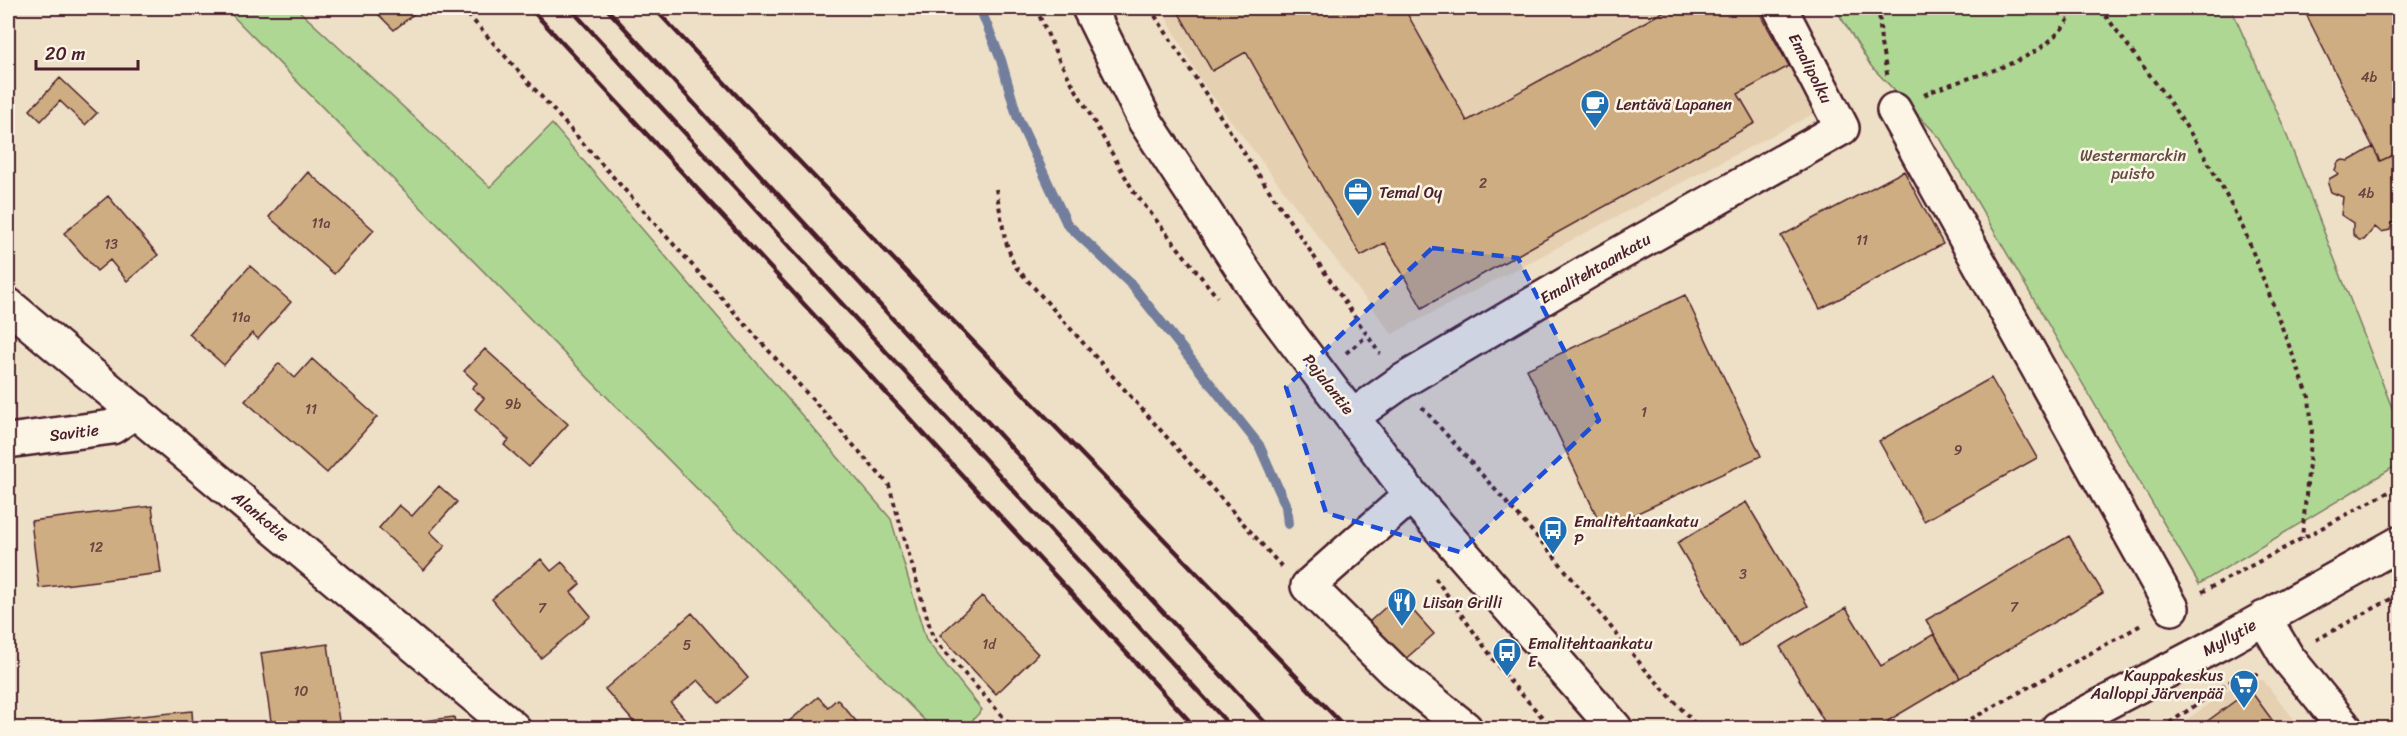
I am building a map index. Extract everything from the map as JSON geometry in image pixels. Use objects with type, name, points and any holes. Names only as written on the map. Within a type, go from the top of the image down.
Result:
[{"type":"street","name":"Pajalantie","points":[[1089,8],[1145,121],[1259,294],[1411,495],[1615,729]]},
{"type":"street","name":"Emalipolku","points":[[1780,8],[1842,128]]},
{"type":"street","points":[[1894,110],[2172,608]]},
{"type":"street","name":"Emalitehtaankatu","points":[[1353,416],[1401,382],[1842,128]]},
{"type":"street","name":"Alankotie","points":[[8,305],[513,729]]},
{"type":"street","name":"Savitie","points":[[8,441],[112,427],[136,411]]},
{"type":"street","points":[[1411,495],[1308,586],[1394,671],[1465,729]]},
{"type":"street","name":"Myllytie","points":[[2058,729],[2400,543]]},
{"type":"street","points":[[2264,618],[2287,657],[2345,729]]},
{"type":"path","points":[[462,8],[889,485],[933,638],[1013,729]]},
{"type":"path","points":[[1894,110],[1936,90],[2014,62],[2048,41],[2060,30],[2076,8]]},
{"type":"path","points":[[2100,8],[2169,101],[2201,149],[2225,193],[2245,232],[2309,397],[2312,430],[2302,538]]},
{"type":"path","points":[[996,189],[1005,239],[1014,265],[1287,571]]},
{"type":"path","points":[[2162,729],[2241,675],[2265,673],[2287,657],[2400,594]]},
{"type":"highlighted area","points":[[1432,248],[1518,258],[1599,420],[1460,552],[1326,513],[1286,387]]},
{"type":"shaded area","points":[[1161,8],[1763,8],[1813,114],[1392,334],[1201,81]]},
{"type":"shaded area","points":[[2263,680],[2301,728],[2175,728],[2241,681]]},
{"type":"green space","points":[[225,8],[296,8],[490,187],[552,124],[891,519],[926,640],[982,710],[965,728],[932,728]]},
{"type":"green space","name":"Westermarckin puisto","points":[[1835,8],[2231,8],[2282,123],[2399,426],[2399,464],[2199,584],[1940,138],[1871,66]]},
{"type":"building","points":[[372,8],[421,8],[394,30]]},
{"type":"building","points":[[1176,8],[1404,8],[1467,121],[1670,8],[1739,8],[1740,10],[1757,8],[1789,66],[1738,94],[1755,123],[1422,308],[1385,243],[1361,256],[1246,52],[1212,71]]},
{"type":"building","points":[[2303,8],[2400,8],[2400,152],[2380,161]]},
{"type":"building","points":[[60,78],[97,113],[85,125],[60,101],[41,121],[30,110]]},
{"type":"building","points":[[2373,147],[2380,161],[2400,152],[2400,217],[2394,219],[2390,230],[2381,232],[2375,227],[2364,240],[2359,240],[2353,234],[2353,223],[2341,215],[2343,197],[2331,192],[2328,184],[2329,179],[2338,174],[2335,170],[2338,162],[2349,161]]},
{"type":"building","points":[[1904,171],[1943,244],[1820,309],[1781,236]]},
{"type":"building","points":[[308,172],[374,230],[334,274],[269,217]]},
{"type":"building","points":[[108,196],[158,255],[127,281],[110,260],[97,271],[64,233]]},
{"type":"building","points":[[250,266],[291,302],[258,339],[252,333],[224,365],[189,334]]},
{"type":"building","points":[[1685,295],[1761,456],[1603,529],[1527,369]]},
{"type":"building","points":[[485,349],[568,424],[529,467],[504,445],[509,440],[475,409],[484,398],[472,388],[477,383],[464,371]]},
{"type":"building","points":[[312,359],[377,417],[327,473],[245,401],[279,363],[295,378]]},
{"type":"building","points":[[1991,378],[2037,458],[1924,521],[1879,441]]},
{"type":"building","points":[[439,486],[457,502],[430,532],[445,546],[424,570],[379,528],[399,505],[412,516]]},
{"type":"building","points":[[1746,502],[1808,606],[1739,647],[1677,543]]},
{"type":"building","points":[[152,506],[161,573],[39,588],[31,521]]},
{"type":"building","points":[[2069,536],[2103,593],[1960,678],[1926,620]]},
{"type":"building","points":[[541,559],[551,571],[562,562],[580,584],[571,592],[591,616],[541,658],[492,599]]},
{"type":"building","name":"Liisan Grilli","points":[[1399,595],[1434,634],[1403,661],[1369,622]]},
{"type":"building","points":[[982,596],[1038,654],[996,694],[940,635]]},
{"type":"building","points":[[1846,608],[1881,666],[1934,634],[1960,678],[1876,728],[1828,728],[1780,647]]},
{"type":"building","points":[[692,613],[748,678],[719,703],[698,680],[671,703],[693,728],[639,728],[605,689]]},
{"type":"building","points":[[328,644],[340,728],[272,728],[261,653]]},
{"type":"building","name":"Kauppakeskus Aalloppi Järvenpää","points":[[2250,690],[2278,728],[2198,728]]},
{"type":"building","points":[[818,697],[828,707],[837,699],[862,728],[781,728]]},
{"type":"building","points":[[192,711],[193,728],[19,728]]},
{"type":"building","points":[[454,717],[456,728],[392,728],[392,725]]},
{"type":"waterway","points":[[980,8],[1001,60],[1017,116],[1067,224],[1131,284],[1259,445],[1286,506],[1288,524]]},
{"type":"railway","points":[[530,8],[1196,728]]},
{"type":"railway","points":[[570,8],[1232,728]]},
{"type":"railway","points":[[606,8],[1270,728]]},
{"type":"railway","points":[[654,8],[1346,728]]},
{"type":"place","name":"Lentävä Lapanen","points":[[1595,130]]},
{"type":"place","name":"Temal Oy","points":[[1358,218]]},
{"type":"place","name":"Emalitehtaankatu P","points":[[1553,556]]},
{"type":"place","name":"Liisan Grilli","points":[[1402,628]]},
{"type":"place","name":"Emalitehtaankatu E","points":[[1507,678]]},
{"type":"place","name":"Kauppakeskus Aalloppi Järvenpää","points":[[2244,710]]}]
